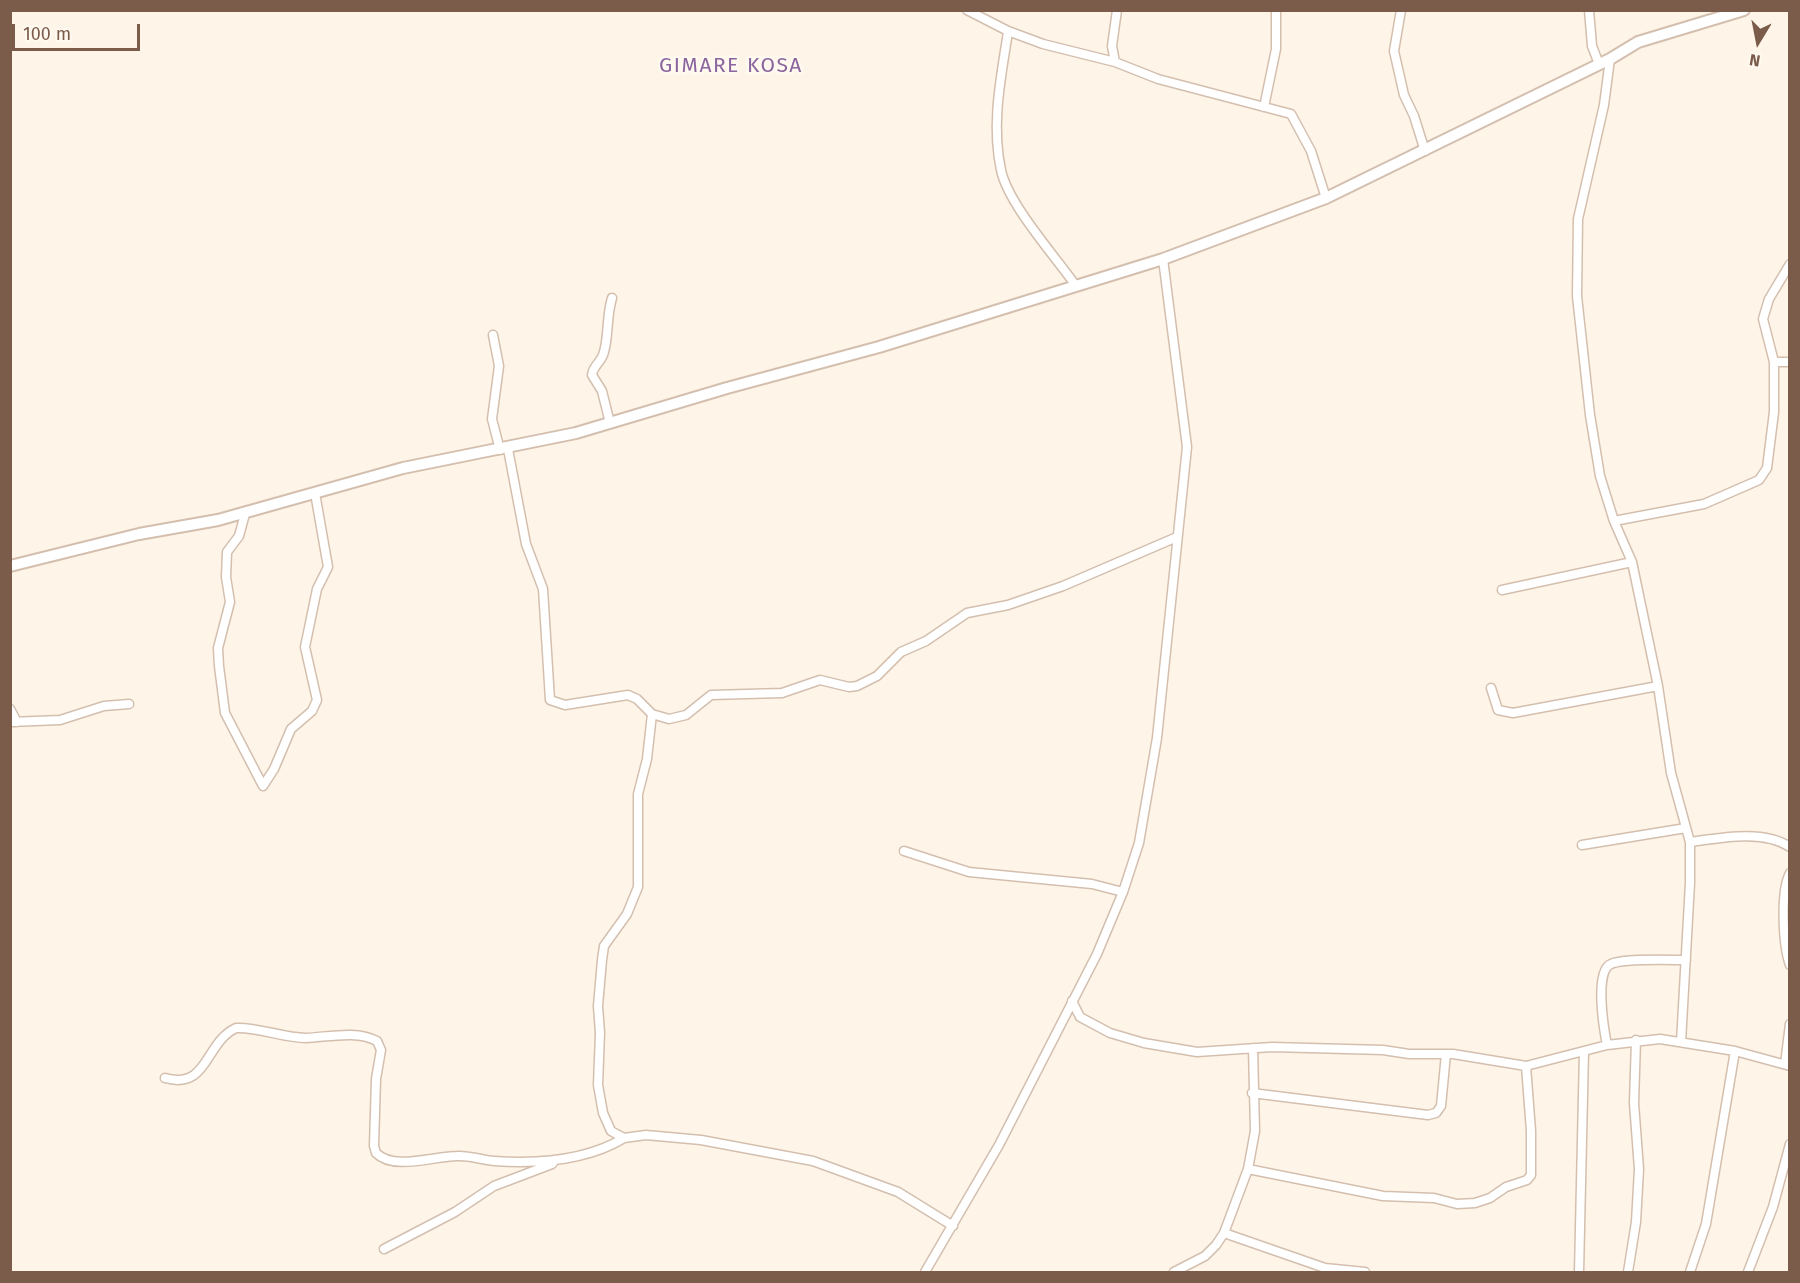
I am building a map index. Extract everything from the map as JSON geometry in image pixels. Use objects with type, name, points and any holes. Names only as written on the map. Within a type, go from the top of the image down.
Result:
[{"type":"street","points":[[967,10],[1008,32],[1043,44],[1114,62],[1158,79],[1294,117],[1311,151],[1326,198]]},
{"type":"street","points":[[1114,62],[1112,46],[1116,10]]},
{"type":"street","points":[[1264,107],[1276,49],[1276,10]]},
{"type":"street","points":[[1401,10],[1394,51],[1404,95],[1425,151]]},
{"type":"street","points":[[1589,10],[1592,46],[1599,64]]},
{"type":"street","points":[[10,566],[139,534],[245,513],[403,468],[504,450],[610,423],[879,347],[1163,259],[1326,198],[1610,59],[1638,42],[1744,10]]},
{"type":"street","points":[[1008,32],[998,96],[997,134],[1001,170],[1019,208],[1076,286]]},
{"type":"street","points":[[1610,59],[1604,105],[1578,219],[1575,256],[1590,414],[1600,476],[1614,521],[1632,562],[1658,686],[1671,773],[1690,842],[1686,960],[1680,1042]]},
{"type":"street","points":[[927,1271],[1018,1109],[1097,954],[1124,892],[1139,843],[1157,738],[1187,447],[1163,259]]},
{"type":"street","points":[[1614,521],[1704,504],[1760,480],[1767,468],[1773,428],[1774,362],[1763,320],[1768,299],[1790,264]]},
{"type":"street","points":[[610,423],[602,391],[592,373],[603,355],[606,318],[612,298]]},
{"type":"street","points":[[493,335],[499,366],[492,419],[504,450],[526,544],[543,589],[550,700],[565,705],[628,694],[637,699],[652,714],[676,719],[686,715],[704,698],[711,695],[782,693],[820,680],[849,687],[857,686],[877,676],[901,652],[926,641],[967,613],[1008,604],[1064,586],[1178,537]]},
{"type":"street","points":[[1774,362],[1790,362]]},
{"type":"street","points":[[245,513],[239,536],[227,552],[226,577],[230,602],[218,648],[219,666],[225,713],[263,786],[274,769],[291,729],[312,711],[317,700],[305,647],[317,589],[328,567],[315,493]]},
{"type":"street","points":[[1502,590],[1632,562]]},
{"type":"street","points":[[1491,688],[1498,710],[1513,713],[1658,686]]},
{"type":"street","points":[[10,709],[14,722],[60,720],[104,706],[129,704]]},
{"type":"street","points":[[624,1138],[611,1131],[603,1113],[598,1085],[600,1033],[598,1006],[604,946],[627,914],[638,887],[638,794],[647,759],[652,714]]},
{"type":"street","points":[[1582,845],[1686,828]]},
{"type":"street","points":[[1690,842],[1718,839],[1771,839],[1790,847]]},
{"type":"street","points":[[904,852],[969,872],[1092,884],[1124,892]]},
{"type":"street","points":[[1790,873],[1786,883],[1783,943],[1790,965]]},
{"type":"street","points":[[1606,1045],[1602,990],[1604,971],[1608,966],[1619,962],[1686,960]]},
{"type":"street","points":[[1072,1001],[1080,1017]]},
{"type":"street","points":[[1063,1019],[1080,1017],[1124,1038],[1197,1052],[1253,1048],[1446,1054],[1526,1065],[1636,1040],[1680,1042],[1735,1050],[1787,1065],[1790,1024]]},
{"type":"street","points":[[165,1078],[176,1081],[190,1078],[203,1068],[218,1040],[236,1028],[298,1037],[322,1035],[368,1038],[377,1041],[381,1050],[376,1079],[374,1146],[381,1158],[405,1161],[457,1155],[494,1161],[555,1160],[592,1154],[624,1138],[645,1136],[701,1140],[813,1161],[898,1192],[953,1226]]},
{"type":"street","points":[[1628,1272],[1636,1222],[1639,1169],[1634,1103],[1636,1040]]},
{"type":"street","points":[[1174,1272],[1205,1256],[1224,1233],[1248,1169],[1255,1131],[1252,1093],[1253,1048]]},
{"type":"street","points":[[1690,1272],[1706,1224],[1735,1050]]},
{"type":"street","points":[[1579,1272],[1584,1051]]},
{"type":"street","points":[[1252,1093],[1428,1115],[1436,1113],[1441,1106],[1446,1054]]},
{"type":"street","points":[[1248,1169],[1383,1196],[1434,1198],[1457,1204],[1475,1203],[1490,1198],[1506,1187],[1527,1180],[1531,1175],[1531,1131],[1526,1065]]},
{"type":"street","points":[[1748,1272],[1773,1207],[1790,1144]]},
{"type":"street","points":[[384,1249],[455,1212],[494,1186],[552,1164],[555,1160]]},
{"type":"street","points":[[1224,1233],[1324,1268],[1365,1272]]},
{"type":"district","name":"GIMARE KOSA","points":[[731,66]]}]
